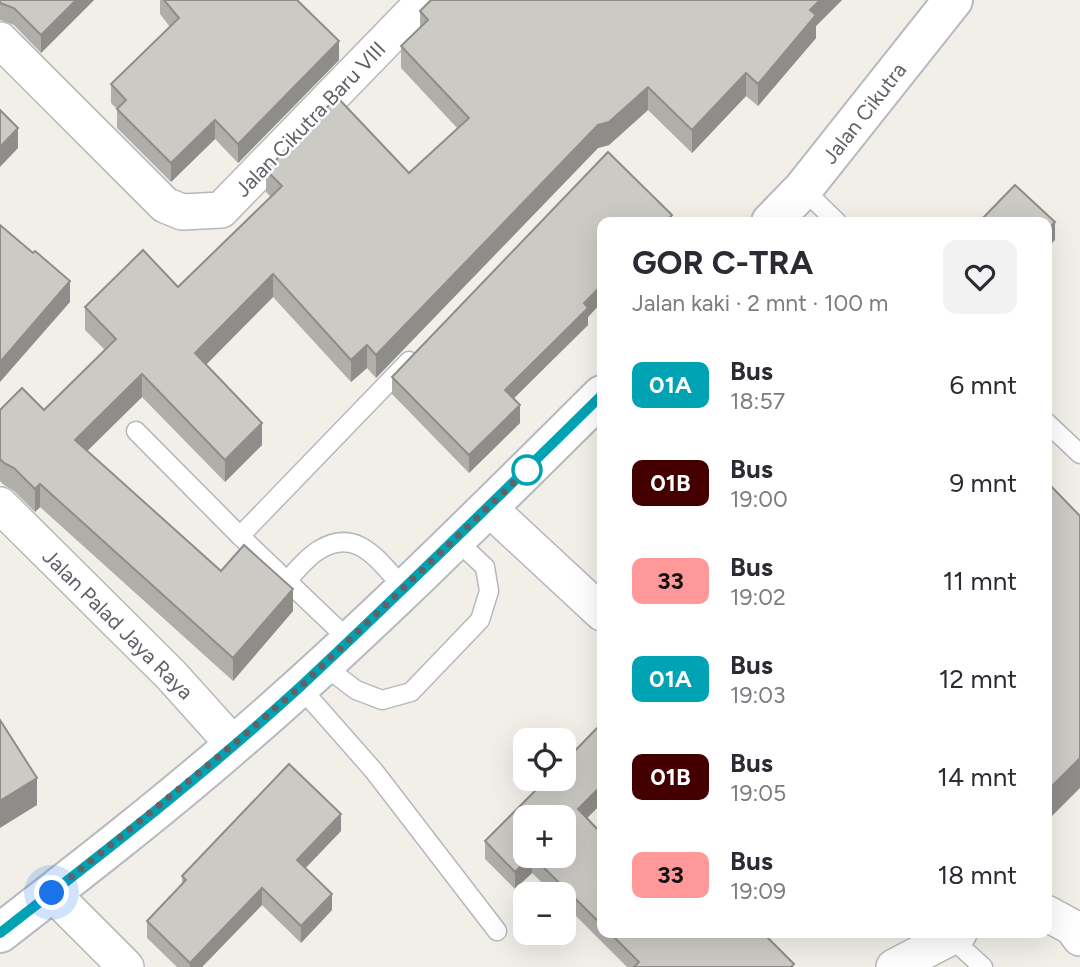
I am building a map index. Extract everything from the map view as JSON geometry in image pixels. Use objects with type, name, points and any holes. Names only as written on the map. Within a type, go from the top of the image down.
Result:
[{"type":"main road","name":"Jalan Cikutra","points":[[776,217],[803,189],[953,0]]},
{"type":"main road","points":[[0,933],[234,744],[324,664],[597,406]]},
{"type":"street","name":"Jalan Cikutra Baru VIII","points":[[0,40],[165,205],[182,212],[221,210],[405,7]]},
{"type":"street","name":"Jalan Palad Jaya Raya","points":[[0,505],[171,675],[234,744]]},
{"type":"street","points":[[489,508],[597,608]]},
{"type":"street","points":[[52,893],[126,967]]},
{"type":"street","points":[[1052,916],[1072,927],[1080,938]]},
{"type":"street","points":[[894,967],[945,938]]},
{"type":"lane","points":[[803,189],[832,217]]},
{"type":"lane","points":[[240,536],[423,346]]},
{"type":"lane","points":[[1052,428],[1080,454]]},
{"type":"lane","points":[[136,431],[287,581],[374,771],[497,931]]},
{"type":"lane","points":[[287,581],[317,550],[340,540],[355,542],[373,555],[404,588]]},
{"type":"lane","points":[[324,664],[356,690],[383,700],[411,692],[480,620],[489,591],[485,567],[456,540]]},
{"type":"lane","points":[[956,938],[983,967]]},
{"type":"building","points":[[0,0],[76,0],[41,35],[14,8],[0,3]]},
{"type":"building","points":[[164,0],[297,0],[339,41],[238,144],[215,120],[171,163],[117,109],[126,100],[111,84],[179,18]]},
{"type":"building","points":[[431,0],[820,0],[810,10],[816,15],[758,84],[746,73],[692,130],[648,87],[609,122],[598,125],[376,355],[367,345],[351,360],[273,274],[195,353],[262,423],[225,460],[142,374],[75,440],[221,571],[244,545],[293,589],[233,658],[40,484],[35,489],[14,468],[0,459],[0,410],[22,388],[44,410],[116,339],[85,307],[143,250],[178,287],[282,186],[266,170],[337,97],[409,173],[469,118],[401,46],[428,20],[420,11]]},
{"type":"building","points":[[0,110],[18,128],[0,147]]},
{"type":"building","points":[[608,152],[672,215],[597,217],[597,290],[584,303],[588,308],[505,390],[520,405],[469,455],[392,377]]},
{"type":"building","points":[[1015,185],[1050,217],[984,217]]},
{"type":"building","points":[[0,225],[70,281],[0,362]]},
{"type":"building","points":[[1052,487],[1080,516],[1080,758],[1052,786]]},
{"type":"building","points":[[0,720],[37,778],[0,801]]},
{"type":"building","points":[[597,728],[597,790],[578,809],[597,829],[597,920],[576,899],[576,882],[558,882],[544,868],[576,868],[576,805],[521,805],[535,791],[576,791],[576,750]]},
{"type":"building","points":[[289,764],[341,814],[297,860],[332,894],[301,926],[262,888],[190,963],[147,921],[186,880],[182,876]]},
{"type":"building","points":[[513,813],[513,868],[519,868],[515,872],[485,841]]},
{"type":"building","points":[[615,938],[768,938],[794,964],[791,967],[634,967],[639,962]]},
{"type":"bus line","name":"01A","points":[[0,933],[234,744],[300,687],[456,540],[597,400]]},
{"type":"route","points":[[52,893],[300,687],[531,466],[527,470]]}]
